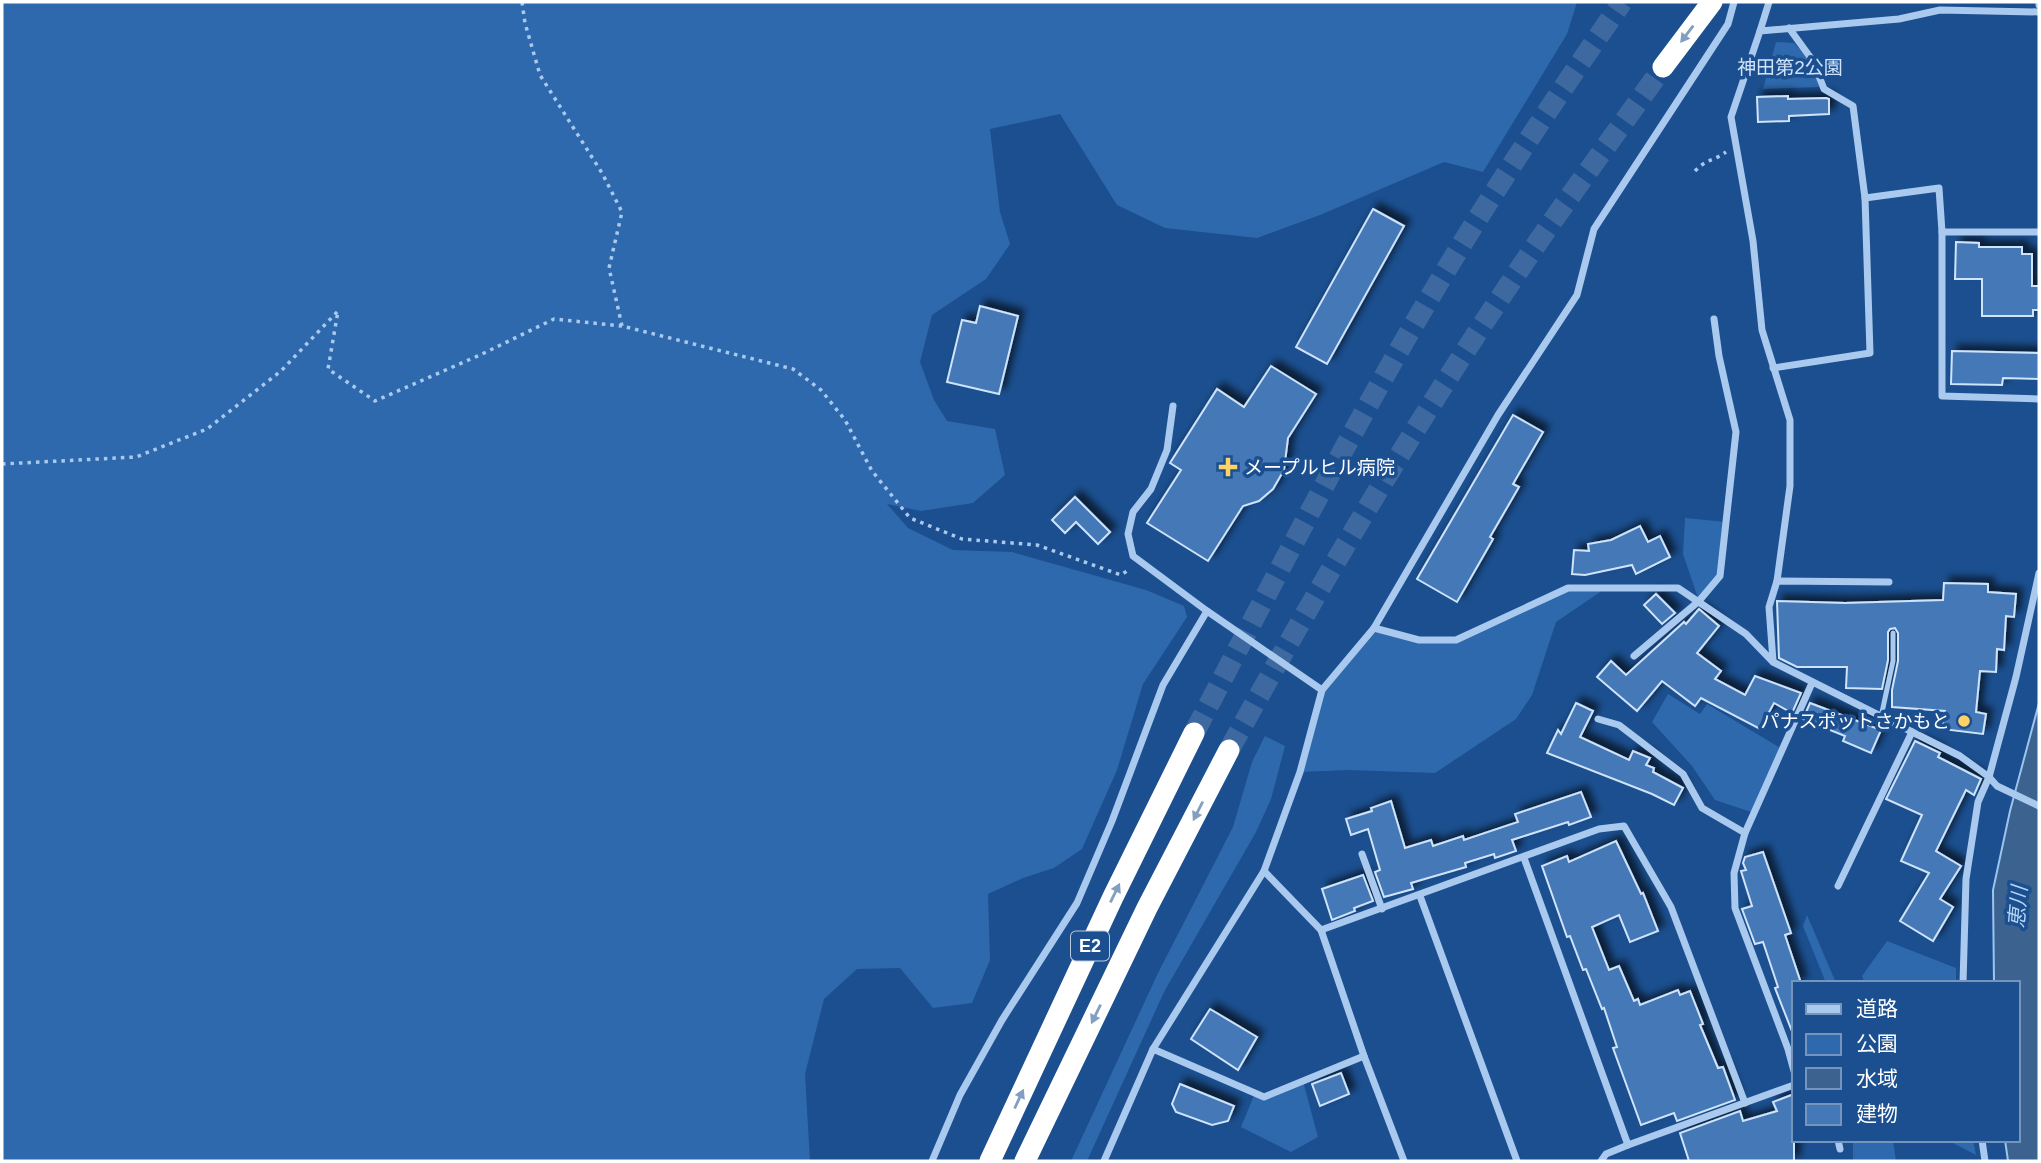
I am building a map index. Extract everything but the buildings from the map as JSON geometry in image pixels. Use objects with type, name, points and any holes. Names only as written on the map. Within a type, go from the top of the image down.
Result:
[{"type":"highway","points":[[1663,67],[1712,2]]},
{"type":"highway","name":"E2","points":[[990,1161],[1113,897],[1194,733]]},
{"type":"highway","name":"E2","points":[[1026,1161],[1147,908],[1229,750]]},
{"type":"street","points":[[1104,1161],[1153,1049],[1264,870],[1300,772],[1322,690],[1374,628],[1498,415],[1577,295],[1594,229],[1728,24],[1734,2]]},
{"type":"street","points":[[1769,2],[1731,117],[1753,241],[1762,330],[1790,420],[1790,486],[1777,581],[1769,607],[1773,662]]},
{"type":"street","points":[[1760,30],[1899,19],[1940,9],[2039,12]]},
{"type":"street","points":[[1773,368],[1870,353],[1865,198],[1853,106],[1824,89],[1813,61],[1789,27]]},
{"type":"street","points":[[1865,198],[1939,188],[1942,232],[1942,396],[2039,399]]},
{"type":"street","points":[[1942,232],[2039,232]]},
{"type":"street","points":[[1634,656],[1699,601],[1720,576],[1736,432],[1718,356],[1714,319]]},
{"type":"street","points":[[1172,406],[1167,450],[1151,489],[1133,512],[1128,534],[1133,555],[1207,611],[1322,690]]},
{"type":"street","points":[[1963,981],[1966,879],[1978,802],[1989,777],[2016,677],[2039,573]]},
{"type":"street","points":[[1777,581],[1889,582]]},
{"type":"street","points":[[1374,628],[1419,639],[1456,639],[1569,588],[1678,588],[1746,634],[1773,662],[1960,756],[1997,786],[2039,806]]},
{"type":"street","points":[[932,1161],[966,1084],[1002,1020],[1077,903],[1112,821],[1163,685],[1207,611]]},
{"type":"street","points":[[1792,1064],[1735,908],[1734,873],[1745,833],[1812,683]]},
{"type":"street","points":[[1598,719],[1619,726],[1684,774],[1702,807],[1745,833]]},
{"type":"street","points":[[1838,886],[1912,732]]},
{"type":"street","points":[[1321,930],[1599,829],[1624,825],[1671,907],[1745,1104]]},
{"type":"street","points":[[1363,854],[1381,909]]},
{"type":"street","points":[[1524,858],[1628,1145]]},
{"type":"street","points":[[1264,870],[1321,930],[1364,1056],[1404,1161]]},
{"type":"street","points":[[1420,896],[1517,1161]]},
{"type":"street","points":[[1153,1049],[1264,1097],[1364,1056]]},
{"type":"street","points":[[1601,1161],[1606,1154],[1628,1145],[1792,1086]]},
{"type":"street","points":[[1838,1142],[1840,1149]]},
{"type":"street","points":[[1982,1142],[1985,1161]]},
{"type":"lane","points":[[1881,717],[1894,661],[1894,633]]},
{"type":"path","points":[[522,2],[540,75],[622,212],[609,268],[622,327]]},
{"type":"path","points":[[1695,171],[1704,161],[1719,157],[1736,145]]},
{"type":"path","points":[[2,464],[136,457],[207,429],[281,371],[338,311],[328,369],[375,401],[554,319],[622,327],[793,369],[821,390],[845,420],[872,471],[911,518],[962,539],[1037,545],[1121,575],[1141,562]]},
{"type":"green space","points":[[2,2],[1577,2],[1567,34],[1483,172],[1444,162],[1320,215],[1257,238],[1165,228],[1117,205],[1060,114],[990,129],[1000,212],[1010,244],[986,279],[932,315],[920,362],[934,400],[947,421],[995,429],[1005,475],[973,503],[921,511],[887,504],[908,528],[953,550],[1012,552],[1146,590],[1184,606],[1187,617],[1143,684],[1117,770],[1082,849],[1054,868],[988,894],[990,960],[972,1003],[933,1008],[900,968],[857,969],[824,999],[805,1074],[810,1161],[2,1161]]},
{"type":"green space","name":"神田第2公園","points":[[1776,42],[1794,43],[1810,60],[1819,87],[1763,89]]},
{"type":"green space","points":[[1685,518],[1726,522],[1720,576],[1699,601],[1683,554]]},
{"type":"green space","points":[[1568,588],[1606,588],[1556,622],[1532,695],[1516,719],[1435,773],[1348,770],[1300,772],[1322,690],[1374,628],[1419,639],[1456,639]]},
{"type":"green space","points":[[1668,694],[1700,714],[1707,704],[1782,749],[1754,813],[1715,800],[1692,766],[1652,722]]},
{"type":"green space","points":[[1265,736],[1285,746],[1271,799],[1256,832],[1164,992],[1087,1161],[1071,1161],[1158,973],[1233,827],[1252,762]]},
{"type":"green space","points":[[1807,915],[1835,981],[1825,981],[1803,926]]},
{"type":"green space","points":[[1887,941],[1956,968],[1956,981],[1864,981],[1862,976]]},
{"type":"green space","points":[[1303,1081],[1318,1137],[1291,1152],[1241,1127],[1255,1093],[1264,1097]]},
{"type":"green space","points":[[1853,1142],[1893,1142],[1896,1161],[1853,1161]]},
{"type":"green space","points":[[1951,1142],[1973,1142],[1976,1155]]},
{"type":"water","name":"恵川","points":[[2039,703],[2039,1161],[2008,1161],[2005,1142],[2020,1142],[2020,981],[1994,981],[1993,890],[2010,811]]},
{"type":"tunnel","points":[[1194,733],[1337,461],[1412,327],[1508,171],[1622,2]]},
{"type":"tunnel","points":[[1229,750],[1333,567],[1442,387],[1536,244],[1663,67]]},
{"type":"place","name":"メープルヒル病院","points":[[1228,467]]},
{"type":"place","name":"パナスポットさかもと","points":[[1964,721]]}]
